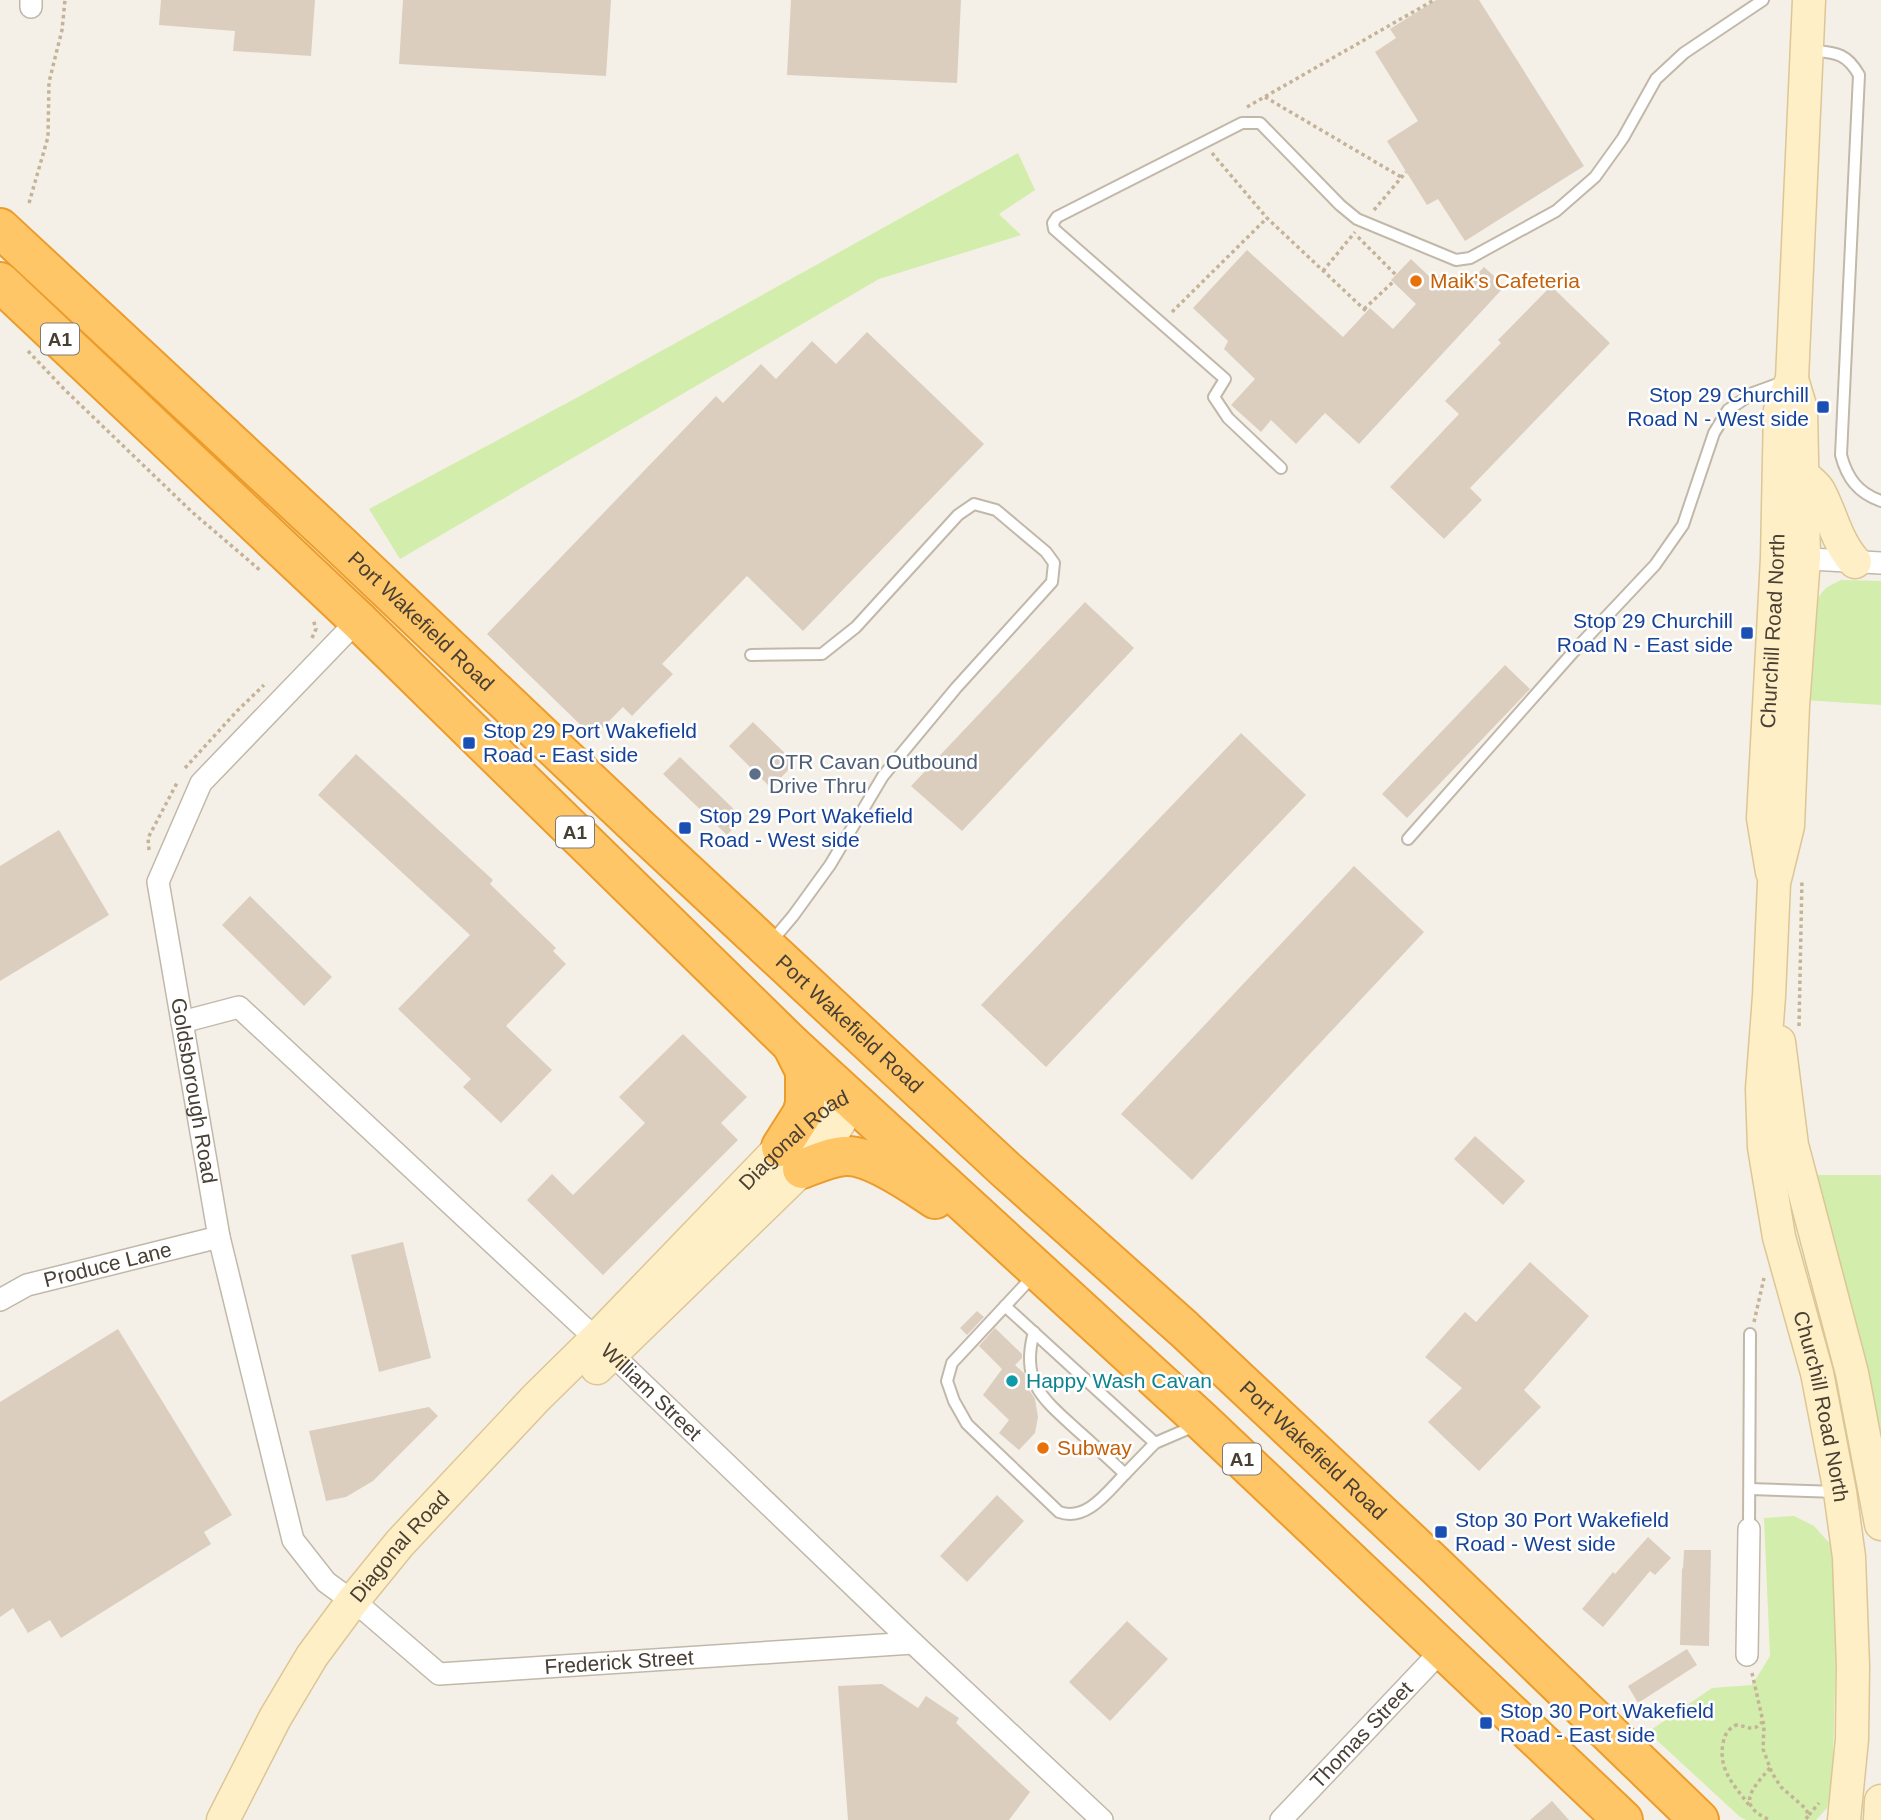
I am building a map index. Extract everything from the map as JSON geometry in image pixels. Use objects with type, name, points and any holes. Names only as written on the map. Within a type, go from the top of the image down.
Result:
[{"type":"highway","name":"Port Wakefield Road","points":[[0,228],[1005,1169],[1260,1400],[1699,1820]]},
{"type":"highway","name":"Port Wakefield Road","points":[[0,282],[358,620],[792,1045],[1203,1422],[1623,1820]]},
{"type":"highway","points":[[77,299],[126,382],[120,396]]},
{"type":"highway","points":[[639,828],[752,968],[836,1046],[847,1068],[848,1096],[881,1097],[919,1116],[1005,1169]]},
{"type":"highway","points":[[792,1045],[805,1071],[805,1104],[791,1158],[847,1156],[881,1166],[909,1182],[1038,1270]]},
{"type":"highway","points":[[1260,1400],[1238,1417],[1235,1427],[1269,1484]]},
{"type":"highway","points":[[1434,1564],[1455,1628],[1443,1649]]},
{"type":"street","name":"Churchill Road North","points":[[1809,0],[1792,379],[1780,410],[1791,558],[1793,706],[1788,826],[1774,883],[1762,1089],[1764,1147],[1779,1237],[1817,1373],[1840,1492],[1849,1557],[1853,1666],[1852,1739],[1844,1820]]},
{"type":"street","name":"Churchill Road North","points":[[1791,558],[1803,475],[1801,409],[1792,379]]},
{"type":"street","points":[[1803,475],[1818,488],[1847,554],[1868,562]]},
{"type":"street","points":[[1791,558],[1868,562]]},
{"type":"street","points":[[158,882],[201,783],[358,620]]},
{"type":"street","name":"Goldsborough Road","points":[[158,882],[219,1237],[293,1541],[326,1582],[360,1607]]},
{"type":"street","name":"Churchill Road North","points":[[1769,996],[1780,1047],[1792,1144],[1852,1373],[1880,1515]]},
{"type":"street","name":"William Street","points":[[182,1022],[239,1007],[604,1346],[1102,1820]]},
{"type":"street","name":"Diagonal Road","points":[[223,1820],[293,1686],[312,1656],[360,1607],[403,1569],[529,1435],[604,1346],[791,1158],[831,1104],[848,1096]]},
{"type":"street","name":"Produce Lane","points":[[0,1300],[27,1285],[219,1237]]},
{"type":"street","points":[[1840,1492],[1880,1515]]},
{"type":"street","points":[[1747,1655],[1749,1529]]},
{"type":"street","name":"Diagonal Road","points":[[247,1820],[307,1705],[344,1645],[360,1607]]},
{"type":"street","name":"Frederick Street","points":[[360,1607],[439,1674],[913,1643]]},
{"type":"street","name":"Thomas Street","points":[[1281,1820],[1443,1649]]},
{"type":"street","points":[[1880,1820],[1881,1801]]},
{"type":"lane","points":[[1281,468],[1227,418],[1214,397],[1225,379],[1054,229],[1053,223],[1057,217],[1242,123],[1261,123],[1340,205],[1357,219],[1456,260],[1470,258],[1566,203],[1595,177],[1623,138],[1656,79],[1684,53],[1763,0]]},
{"type":"lane","points":[[1807,50],[1835,53],[1851,61],[1859,75],[1841,455],[1845,470],[1856,485],[1866,496],[1881,501]]},
{"type":"lane","points":[[1408,839],[1655,565],[1684,525],[1714,433],[1728,411],[1753,393],[1792,379]]},
{"type":"lane","points":[[751,655],[822,654],[856,627],[958,515],[974,505],[996,510],[1046,552],[1054,563],[1052,582],[956,688],[883,776],[830,865],[767,947]]},
{"type":"lane","points":[[1038,1270],[951,1363],[947,1381],[967,1424],[1055,1509],[1064,1514],[1083,1512],[1092,1507],[1155,1443],[1203,1422]]},
{"type":"lane","points":[[1005,1306],[1155,1443]]},
{"type":"lane","points":[[1034,1332],[1030,1352],[1031,1369],[1033,1380],[1044,1399],[1125,1474]]},
{"type":"lane","points":[[1749,1529],[1750,1334]]},
{"type":"lane","points":[[1750,1489],[1840,1492]]},
{"type":"path","points":[[29,203],[48,137],[50,82],[62,30],[65,0]]},
{"type":"path","points":[[1265,97],[1401,177]]},
{"type":"path","points":[[1172,312],[1267,218]]},
{"type":"path","points":[[1354,233],[1396,275]]},
{"type":"path","points":[[1364,309],[1393,282]]},
{"type":"path","points":[[21,344],[192,512],[268,576]]},
{"type":"path","points":[[304,646],[316,629],[308,612]]},
{"type":"path","points":[[158,882],[148,838],[166,801],[187,765],[237,710],[268,682]]},
{"type":"path","points":[[1799,1028],[1803,868]]},
{"type":"path","points":[[1750,1334],[1757,1315],[1766,1271]]},
{"type":"path","points":[[1747,1655],[1764,1726],[1763,1749],[1781,1787],[1805,1808],[1809,1815],[1805,1820]]},
{"type":"path","points":[[1763,1721],[1753,1729],[1736,1725],[1729,1729],[1724,1735],[1721,1753],[1725,1770],[1749,1805],[1770,1820]]},
{"type":"path","points":[[1749,1805],[1750,1793],[1770,1768]]},
{"type":"green space","points":[[1018,153],[1035,190],[999,214],[1021,235],[879,279],[400,559],[369,509],[580,396]]},
{"type":"green space","points":[[1841,580],[1881,581],[1881,705],[1804,700],[1808,640],[1814,610],[1826,588]]},
{"type":"green space","points":[[1800,1175],[1881,1175],[1881,1533]]},
{"type":"green space","points":[[1794,1516],[1814,1526],[1833,1547],[1838,1590],[1832,1787],[1827,1808],[1816,1820],[1746,1820],[1648,1732],[1712,1688],[1752,1685],[1770,1656],[1764,1518]]},
{"type":"building","points":[[161,0],[315,0],[311,56],[233,51],[235,31],[159,25]]},
{"type":"building","points":[[403,0],[611,0],[606,76],[399,64]]},
{"type":"building","points":[[791,0],[961,0],[957,83],[787,75]]},
{"type":"building","points":[[1436,0],[1479,0],[1584,166],[1465,241],[1438,199],[1427,205],[1387,141],[1418,121],[1375,52],[1396,38],[1390,29]]},
{"type":"building","points":[[1247,250],[1343,337],[1370,308],[1393,329],[1416,304],[1391,280],[1411,259],[1434,281],[1444,271],[1463,289],[1484,267],[1505,286],[1359,444],[1325,413],[1296,444],[1271,420],[1261,432],[1231,405],[1255,379],[1224,349],[1228,341],[1193,308]]},
{"type":"building","points":[[1551,286],[1610,343],[1470,488],[1482,500],[1444,539],[1390,487],[1459,414],[1445,401],[1501,343],[1498,340]]},
{"type":"building","points":[[867,332],[984,444],[803,631],[747,576],[662,664],[673,674],[632,716],[623,707],[593,737],[487,634],[716,396],[723,403],[761,364],[776,379],[812,341],[836,364]]},
{"type":"building","points":[[1085,602],[1134,648],[962,831],[911,786]]},
{"type":"building","points":[[1505,665],[1530,689],[1407,818],[1382,794]]},
{"type":"building","points":[[753,722],[795,763],[771,788],[729,746]]},
{"type":"building","points":[[1241,733],[1306,795],[1046,1067],[981,1005]]},
{"type":"building","points":[[356,754],[493,880],[490,884],[556,948],[553,951],[566,964],[506,1026],[552,1070],[501,1123],[463,1087],[471,1079],[398,1009],[470,935],[318,795]]},
{"type":"building","points":[[680,757],[743,818],[727,835],[663,774]]},
{"type":"building","points":[[59,830],[109,915],[0,981],[0,866]]},
{"type":"building","points":[[1354,866],[1424,932],[1192,1180],[1121,1114]]},
{"type":"building","points":[[250,896],[332,977],[304,1006],[222,925]]},
{"type":"building","points":[[683,1034],[747,1097],[721,1123],[738,1140],[603,1275],[527,1200],[552,1174],[573,1195],[645,1123],[619,1097]]},
{"type":"building","points":[[1475,1136],[1525,1181],[1503,1205],[1454,1159]]},
{"type":"building","points":[[403,1242],[431,1358],[379,1372],[351,1255]]},
{"type":"building","points":[[1530,1262],[1589,1316],[1524,1390],[1541,1407],[1479,1471],[1428,1422],[1462,1388],[1425,1357],[1465,1312],[1476,1322]]},
{"type":"building","points":[[977,1311],[984,1317],[967,1335],[960,1328]]},
{"type":"building","name":"Happy Wash Cavan","points":[[995,1328],[1022,1354],[1022,1358],[1015,1365],[1024,1373],[1035,1399],[1038,1417],[1035,1433],[1019,1450],[999,1433],[1009,1420],[983,1395],[1002,1369],[979,1346]]},
{"type":"building","points":[[118,1329],[232,1515],[204,1532],[211,1544],[61,1638],[50,1620],[28,1633],[13,1608],[0,1617],[0,1402]]},
{"type":"building","points":[[429,1407],[438,1416],[373,1481],[346,1497],[326,1501],[309,1431]]},
{"type":"building","points":[[997,1495],[1024,1521],[967,1582],[940,1556]]},
{"type":"building","points":[[1648,1537],[1671,1558],[1655,1575],[1650,1571],[1603,1627],[1582,1609],[1613,1572],[1615,1574]]},
{"type":"building","points":[[1684,1550],[1711,1550],[1709,1646],[1680,1645]]},
{"type":"building","points":[[1127,1621],[1168,1659],[1110,1721],[1069,1682]]},
{"type":"building","points":[[1687,1649],[1697,1665],[1638,1703],[1628,1686]]},
{"type":"building","points":[[882,1684],[918,1708],[926,1696],[959,1718],[956,1723],[1030,1792],[1009,1820],[848,1820],[838,1686]]},
{"type":"building","points":[[1552,1801],[1569,1820],[1530,1820]]},
{"type":"place","name":"Maik's Cafeteria","points":[[1416,281]]},
{"type":"place","name":"Stop 29 Churchill Road N - West side","points":[[1823,407]]},
{"type":"place","name":"Stop 29 Churchill Road N - East side","points":[[1747,633]]},
{"type":"place","name":"Stop 29 Port Wakefield Road - East side","points":[[469,743]]},
{"type":"place","name":"OTR Cavan Outbound Drive Thru","points":[[755,774]]},
{"type":"place","name":"Stop 29 Port Wakefield Road - West side","points":[[685,828]]},
{"type":"place","name":"Happy Wash Cavan","points":[[1012,1381]]},
{"type":"place","name":"Subway","points":[[1043,1448]]},
{"type":"place","name":"Stop 30 Port Wakefield Road - West side","points":[[1441,1532]]},
{"type":"place","name":"Stop 30 Port Wakefield Road - East side","points":[[1486,1723]]}]
